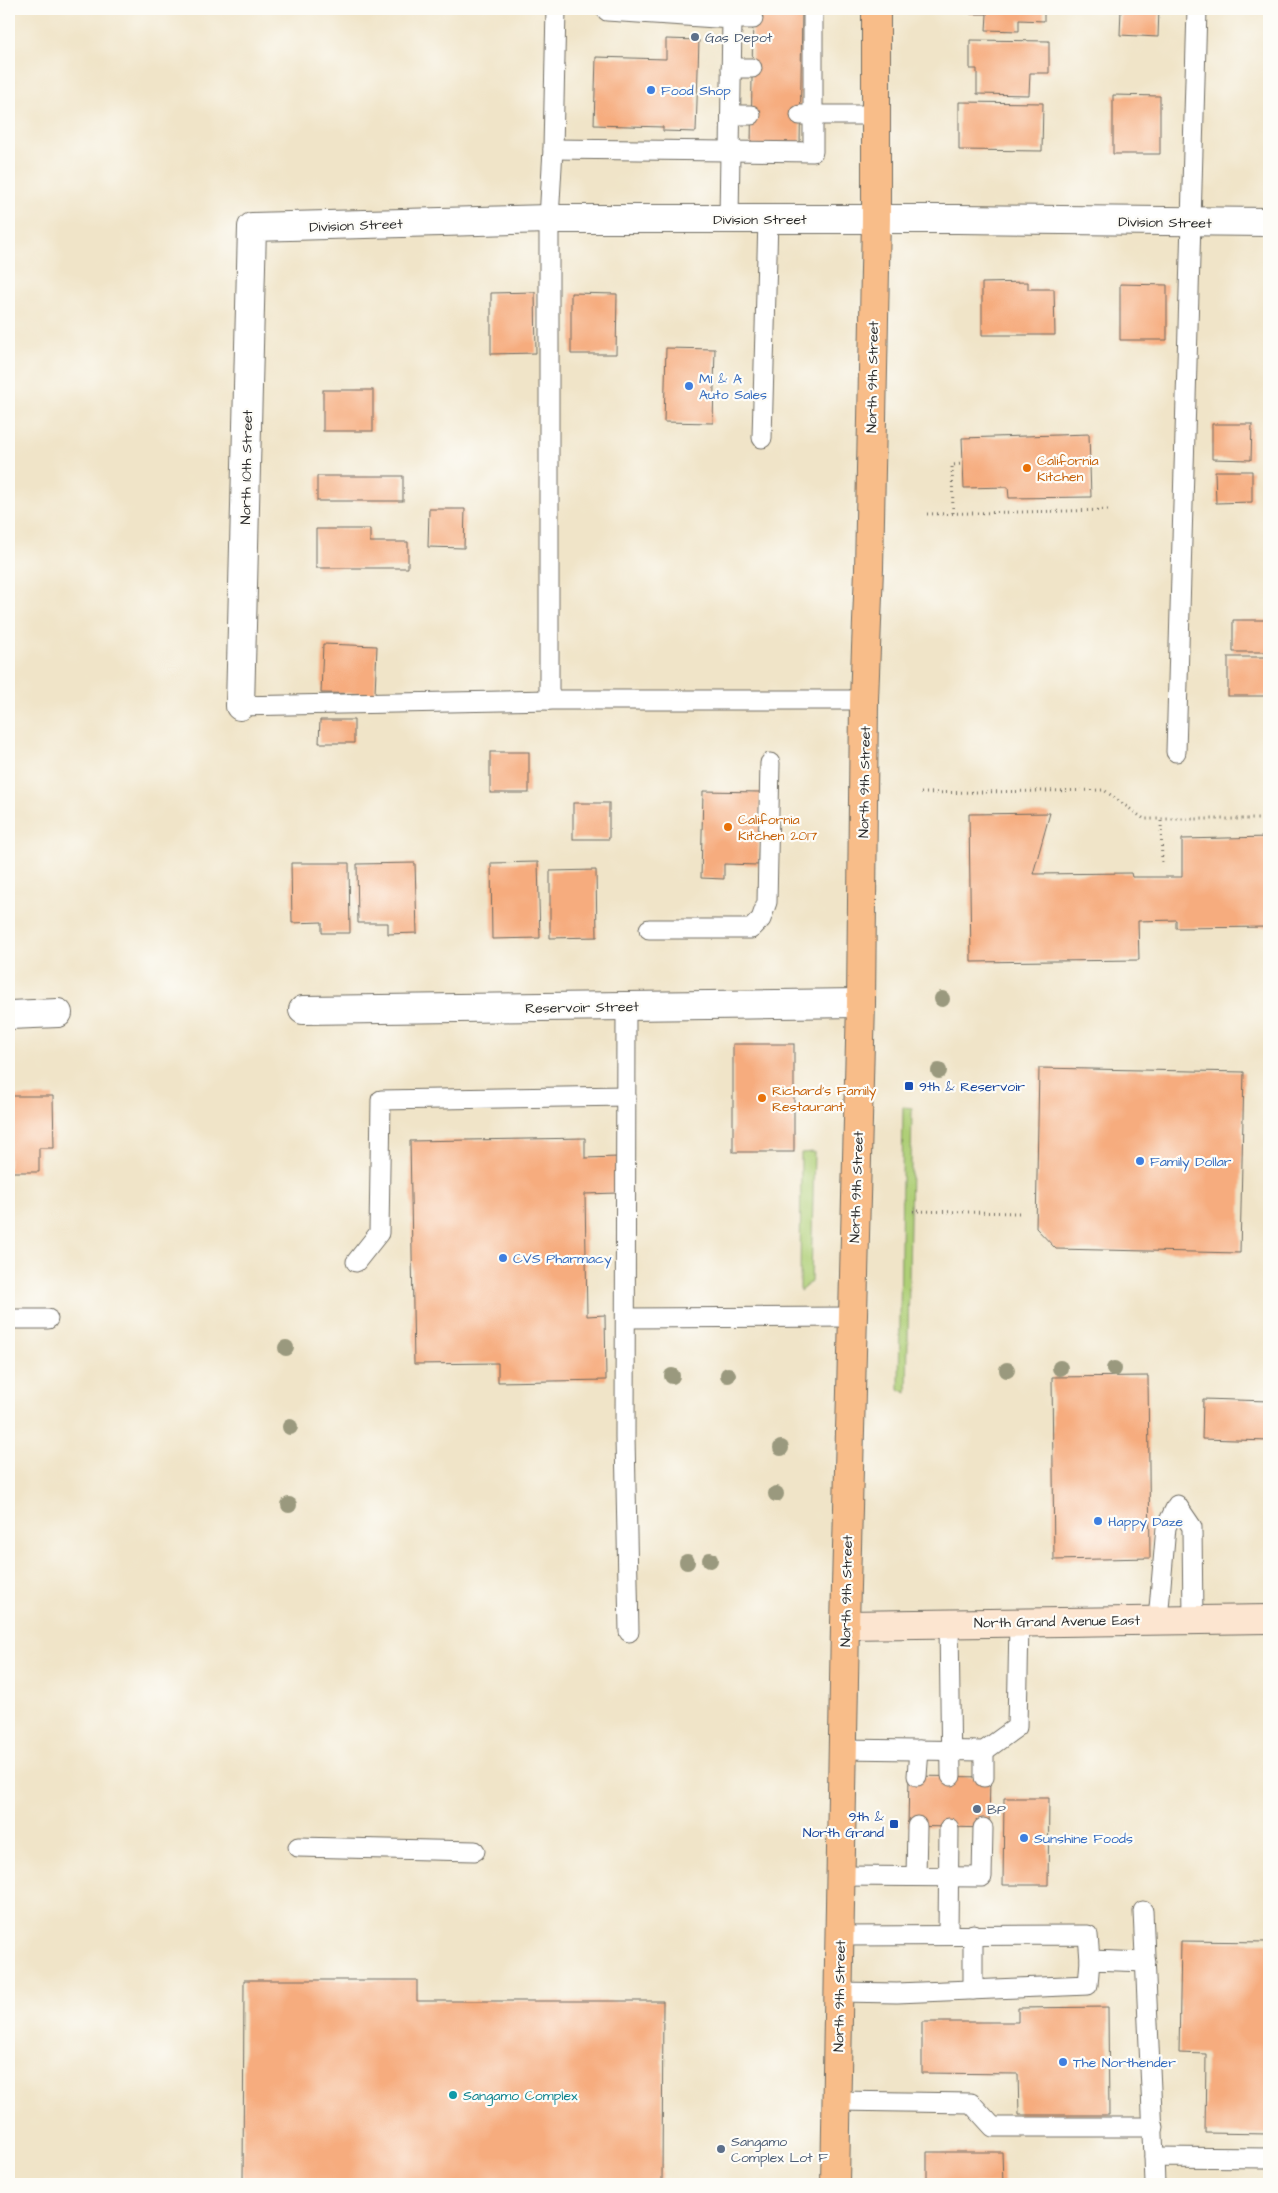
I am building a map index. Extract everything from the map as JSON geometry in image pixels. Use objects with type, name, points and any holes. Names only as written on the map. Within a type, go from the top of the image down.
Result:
[{"type":"main road","name":"North 9th Street","points":[[835,2184],[840,1992],[845,1625],[861,1003],[864,700],[869,569],[876,219],[876,9]]},
{"type":"main road","name":"North Grand Avenue East","points":[[845,1625],[1269,1619]]},
{"type":"street","name":"Division Street","points":[[252,227],[549,219],[1269,222]]},
{"type":"street","name":"North 10th Street","points":[[240,706],[252,227]]},
{"type":"street","name":"Reservoir Street","points":[[304,1010],[861,1003]]},
{"type":"street","points":[[9,1015],[58,1013]]},
{"type":"lane","points":[[548,700],[549,219],[553,149],[556,9]]},
{"type":"lane","points":[[607,9],[607,11],[732,14],[752,19]]},
{"type":"lane","points":[[1176,752],[1197,9]]},
{"type":"lane","points":[[729,219],[732,14]]},
{"type":"lane","points":[[553,149],[813,152],[806,115],[809,15]]},
{"type":"lane","points":[[731,68],[752,68]]},
{"type":"lane","points":[[731,115],[751,115]]},
{"type":"lane","points":[[806,115],[876,115]]},
{"type":"lane","points":[[762,438],[768,219]]},
{"type":"lane","points":[[240,706],[548,700],[864,700]]},
{"type":"lane","points":[[649,929],[751,929],[762,919],[767,902],[770,763]]},
{"type":"lane","points":[[626,1007],[627,1318],[625,1438],[629,1632]]},
{"type":"lane","points":[[356,1262],[379,1232],[381,1100],[626,1096]]},
{"type":"lane","points":[[627,1318],[852,1317]]},
{"type":"lane","points":[[9,1320],[48,1319]]},
{"type":"lane","points":[[1158,1620],[1166,1527],[1177,1505],[1192,1527],[1193,1620]]},
{"type":"lane","points":[[843,1749],[984,1751],[1017,1727],[1018,1622]]},
{"type":"lane","points":[[949,1623],[951,1776]]},
{"type":"lane","points":[[917,1776],[919,1750]]},
{"type":"lane","points":[[984,1751],[984,1777]]},
{"type":"lane","points":[[916,1876],[917,1826]]},
{"type":"lane","points":[[948,1935],[950,1828]]},
{"type":"lane","points":[[841,1876],[982,1877],[983,1828]]},
{"type":"lane","points":[[298,1847],[475,1851]]},
{"type":"lane","points":[[1143,1911],[1154,2127],[1155,2184]]},
{"type":"lane","points":[[973,1934],[973,1990]]},
{"type":"lane","points":[[840,1936],[1088,1935],[1090,1960],[1088,1985],[897,1993],[840,1992]]},
{"type":"lane","points":[[1090,1960],[1146,1962]]},
{"type":"lane","points":[[837,2101],[971,2103],[993,2127],[1154,2127]]},
{"type":"lane","points":[[1154,2157],[1269,2158]]},
{"type":"path","points":[[953,513],[952,465],[963,464]]},
{"type":"path","points":[[927,514],[1110,510]]},
{"type":"path","points":[[921,794],[1104,790],[1144,820],[1269,819]]},
{"type":"path","points":[[1161,821],[1162,865]]},
{"type":"path","points":[[913,1211],[1019,1213]]},
{"type":"green space","points":[[903,1107],[912,1108],[907,1393],[899,1389]]},
{"type":"green space","points":[[814,1152],[811,1282],[800,1291],[801,1153]]},
{"type":"building","points":[[753,9],[802,9],[800,146],[751,146]]},
{"type":"building","points":[[970,9],[1044,9],[1044,21],[1019,20],[1019,31],[986,30],[987,14],[970,14]]},
{"type":"building","points":[[1121,9],[1159,9],[1158,37],[1120,35]]},
{"type":"building","points":[[666,39],[699,40],[696,132],[663,131],[663,127],[594,125],[596,57],[666,59]]},
{"type":"building","points":[[970,40],[1049,41],[1049,73],[1030,73],[1029,95],[977,94],[977,69],[970,69]]},
{"type":"building","points":[[1113,95],[1160,96],[1160,154],[1113,154]]},
{"type":"building","points":[[959,102],[1043,103],[1042,151],[959,150]]},
{"type":"building","points":[[1028,282],[1028,289],[1054,289],[1055,335],[982,335],[982,283]]},
{"type":"building","points":[[1120,284],[1167,285],[1167,340],[1120,340]]},
{"type":"building","points":[[535,292],[536,353],[491,354],[491,293]]},
{"type":"building","points":[[571,293],[617,294],[616,354],[571,354]]},
{"type":"building","points":[[666,348],[715,349],[713,423],[664,422]]},
{"type":"building","points":[[323,390],[373,390],[373,431],[323,431]]},
{"type":"building","points":[[1212,424],[1252,424],[1251,460],[1212,459]]},
{"type":"building","points":[[1089,434],[1091,497],[1009,498],[1008,487],[964,488],[962,438]]},
{"type":"building","points":[[1215,471],[1252,471],[1252,502],[1216,503]]},
{"type":"building","points":[[317,476],[403,476],[403,501],[317,501]]},
{"type":"building","points":[[429,509],[465,509],[464,548],[428,547]]},
{"type":"building","points":[[316,529],[370,529],[370,542],[408,542],[408,568],[316,568]]},
{"type":"building","points":[[1233,620],[1268,620],[1269,652],[1233,652]]},
{"type":"building","points":[[323,644],[377,646],[375,694],[321,693]]},
{"type":"building","points":[[1228,657],[1269,657],[1269,696],[1228,696]]},
{"type":"building","points":[[320,720],[354,720],[354,743],[319,743]]},
{"type":"building","points":[[490,752],[529,752],[529,793],[490,793]]},
{"type":"building","points":[[703,791],[760,792],[758,865],[724,864],[724,879],[701,878]]},
{"type":"building","points":[[573,803],[609,803],[609,839],[573,839]]},
{"type":"building","points":[[1050,813],[1033,874],[1131,873],[1132,877],[1182,877],[1182,839],[1269,837],[1269,927],[1176,928],[1176,920],[1138,921],[1139,960],[971,962],[969,814]]},
{"type":"building","points":[[538,862],[540,938],[492,939],[491,863]]},
{"type":"building","points":[[291,863],[349,863],[350,933],[322,933],[322,922],[292,923]]},
{"type":"building","points":[[415,863],[417,933],[388,934],[388,923],[358,923],[357,864]]},
{"type":"building","points":[[596,870],[597,937],[550,938],[550,871]]},
{"type":"building","points":[[733,1044],[794,1044],[794,1152],[733,1152]]},
{"type":"building","points":[[1039,1068],[1244,1072],[1240,1253],[1056,1249],[1036,1228]]},
{"type":"building","points":[[9,1096],[53,1096],[54,1148],[39,1148],[39,1172],[9,1172]]},
{"type":"building","points":[[585,1138],[585,1158],[618,1157],[618,1193],[585,1194],[587,1316],[605,1315],[606,1380],[498,1382],[498,1363],[414,1364],[410,1141]]},
{"type":"building","points":[[1148,1376],[1150,1558],[1054,1560],[1052,1377]]},
{"type":"building","points":[[1203,1399],[1269,1401],[1269,1441],[1202,1439]]},
{"type":"building","points":[[909,1776],[990,1777],[989,1828],[908,1826]]},
{"type":"building","points":[[1004,1798],[1049,1798],[1048,1885],[1003,1885]]},
{"type":"building","points":[[1181,1941],[1269,1942],[1269,2134],[1205,2133],[1206,2054],[1179,2053]]},
{"type":"building","name":"Sangamo Complex","points":[[244,1980],[417,1980],[417,2001],[663,2001],[662,2184],[243,2184]]},
{"type":"building","points":[[1108,2007],[1109,2115],[1019,2115],[1018,2074],[922,2073],[922,2022],[1018,2022],[1018,2008]]},
{"type":"building","points":[[927,2152],[1002,2152],[1003,2184],[927,2184]]},
{"type":"place","name":"Gas Depot","points":[[695,37]]},
{"type":"place","name":"Food Shop","points":[[651,90]]},
{"type":"place","name":"M1 & A Auto Sales","points":[[689,386]]},
{"type":"place","name":"California Kitchen","points":[[1027,468]]},
{"type":"place","name":"California Kitchen 2017","points":[[728,827]]},
{"type":"place","name":"9th & Reservoir","points":[[909,1086]]},
{"type":"place","name":"Richard's Family Restaurant","points":[[762,1098]]},
{"type":"place","name":"Family Dollar","points":[[1140,1161]]},
{"type":"place","name":"CVS Pharmacy","points":[[503,1258]]},
{"type":"place","name":"Happy Daze","points":[[1098,1521]]},
{"type":"place","name":"BP","points":[[977,1809]]},
{"type":"place","name":"9th & North Grand","points":[[894,1824]]},
{"type":"place","name":"Sunshine Foods","points":[[1024,1838]]},
{"type":"place","name":"The Northender","points":[[1063,2062]]},
{"type":"place","name":"Sangamo Complex","points":[[453,2095]]},
{"type":"place","name":"Sangamo Complex Lot F","points":[[721,2149]]}]
